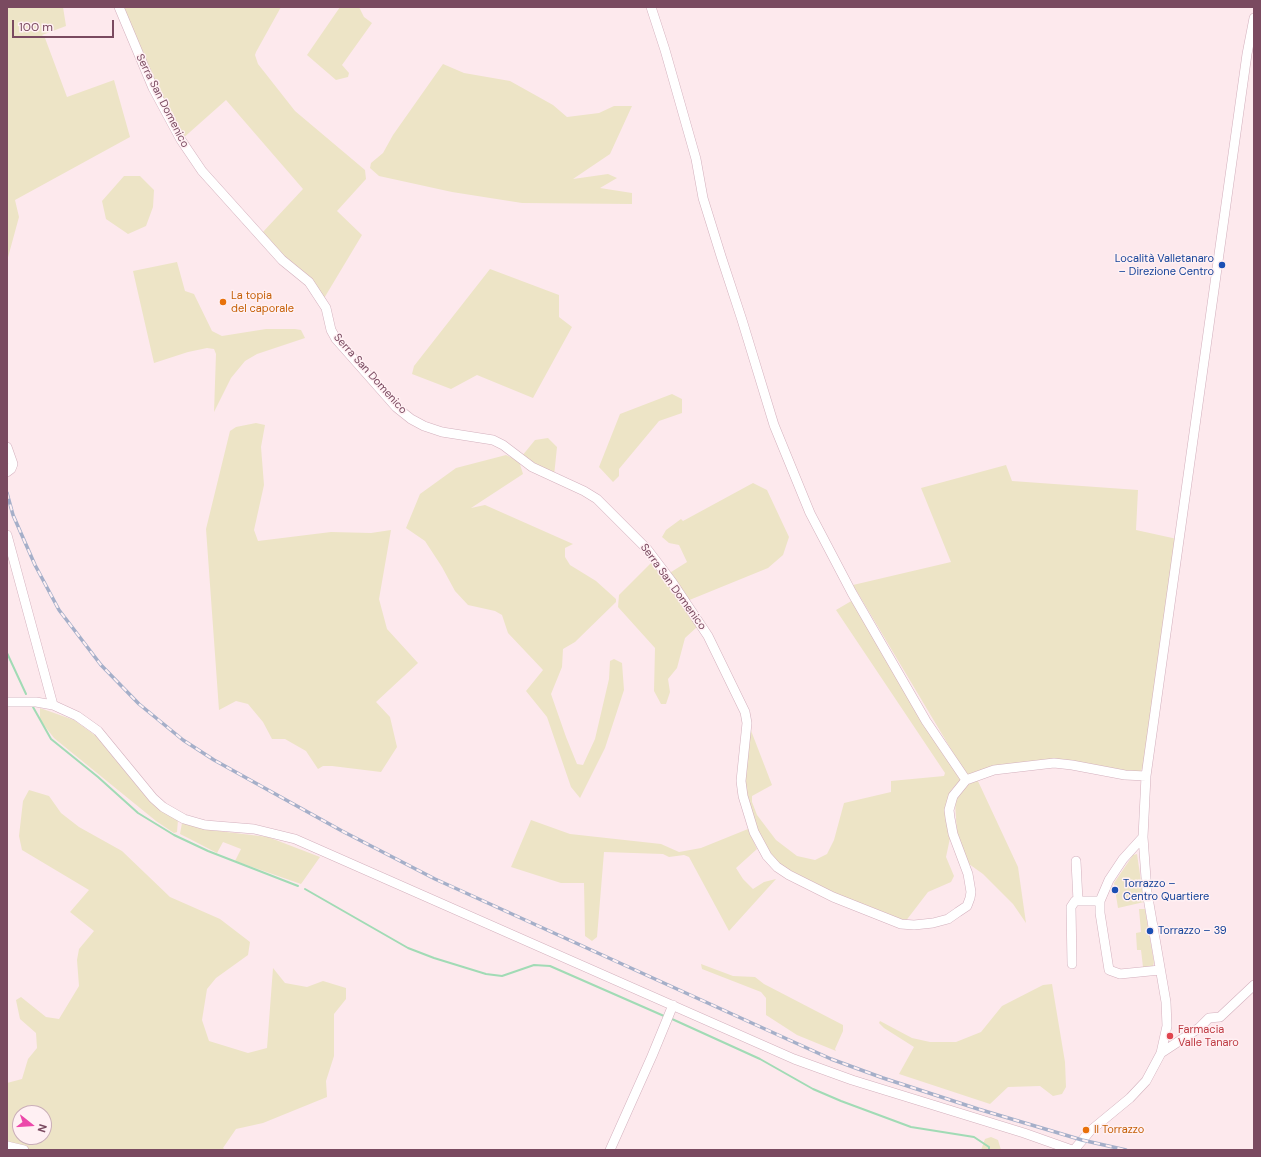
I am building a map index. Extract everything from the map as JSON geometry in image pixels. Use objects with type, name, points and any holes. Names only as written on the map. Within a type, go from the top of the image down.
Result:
[{"type":"street","name":"Serra San Domenico","points":[[119,7],[153,88],[181,140],[202,171],[282,260],[309,282],[326,308],[331,330],[336,339],[396,407],[411,419],[424,426],[442,432],[493,440],[503,445],[532,467],[584,491],[597,499],[647,549],[672,582],[708,636],[745,712],[747,723],[741,781],[743,796],[754,832],[767,856],[777,867],[789,875],[833,897],[901,924],[922,925],[948,919],[967,906],[971,892],[968,874],[953,834],[949,810],[953,796],[966,780],[985,772],[1012,767],[1054,763],[1125,775],[1146,776]]},
{"type":"street","points":[[651,7],[665,50],[696,159],[704,198],[721,256],[751,347],[774,425],[810,513],[852,593],[926,721],[966,780]]},
{"type":"street","points":[[7,702],[36,702],[53,706],[77,716],[98,731],[153,798],[168,810],[184,819],[205,825],[254,829],[295,839],[823,1070],[1024,1133],[1073,1150],[1100,1121],[1138,1089],[1153,1070],[1161,1053],[1168,1015],[1147,892],[1143,837],[1146,776],[1247,54],[1254,18]]},
{"type":"street","points":[[7,447],[12,464],[11,469],[7,472]]},
{"type":"street","points":[[7,535],[53,706]]},
{"type":"street","points":[[1143,837],[1123,859],[1109,880],[1100,901],[1100,913],[1109,970],[1120,974],[1160,970]]},
{"type":"street","points":[[1076,861],[1078,901]]},
{"type":"street","points":[[1072,964],[1070,911],[1072,904],[1078,901],[1100,901]]},
{"type":"street","points":[[1161,1053],[1199,1028],[1209,1018],[1220,1017],[1254,985]]},
{"type":"street","points":[[610,1150],[652,1056],[672,1005]]},
{"type":"street","points":[[7,1146],[24,1150]]},
{"type":"shaded area","points":[[7,7],[63,7],[66,26],[42,35],[45,38],[67,97],[114,80],[130,137],[15,200],[19,217],[7,261]]},
{"type":"shaded area","points":[[119,7],[281,7],[256,52],[255,55],[258,64],[295,111],[365,170],[366,179],[337,211],[362,235],[323,300],[262,233],[303,189],[226,100],[181,140]]},
{"type":"shaded area","points":[[340,7],[359,7],[364,17],[372,23],[342,65],[349,73],[348,77],[336,80],[307,55]]},
{"type":"shaded area","points":[[443,64],[464,73],[510,81],[553,105],[567,117],[599,113],[614,106],[632,106],[610,154],[573,179],[608,174],[617,178],[600,188],[632,193],[632,204],[522,203],[452,192],[379,176],[370,168],[371,163],[383,153],[393,135]]},
{"type":"shaded area","points":[[124,176],[140,176],[154,190],[153,207],[146,226],[128,234],[106,219],[102,201]]},
{"type":"shaded area","points":[[177,262],[185,291],[194,294],[212,331],[222,336],[266,329],[295,329],[301,330],[305,338],[257,354],[245,361],[231,378],[214,412],[216,354],[214,349],[207,348],[188,352],[154,363],[133,271]]},
{"type":"shaded area","points":[[490,269],[559,295],[559,317],[572,327],[533,398],[477,375],[451,389],[412,374],[414,366]]},
{"type":"shaded area","points":[[672,394],[682,399],[682,413],[659,421],[619,469],[619,476],[613,482],[599,467],[620,414]]},
{"type":"shaded area","points":[[256,423],[265,425],[261,447],[264,485],[254,530],[258,541],[331,532],[371,533],[391,530],[379,599],[387,629],[418,663],[376,702],[390,717],[397,747],[381,772],[332,766],[323,766],[318,769],[306,751],[285,739],[272,739],[263,722],[248,704],[236,701],[219,710],[206,529],[230,431],[236,427]]},
{"type":"shaded area","points":[[548,438],[557,447],[554,476],[522,456],[535,440]]},
{"type":"shaded area","points":[[506,455],[519,461],[523,474],[471,508],[485,505],[573,544],[565,548],[565,557],[570,565],[596,581],[616,599],[616,602],[575,642],[563,649],[562,667],[551,694],[577,764],[583,765],[595,739],[609,679],[610,661],[614,659],[622,663],[624,690],[605,748],[580,798],[571,787],[547,717],[526,691],[543,670],[508,633],[502,615],[495,611],[468,605],[455,591],[442,567],[425,541],[406,528],[420,494],[456,468]]},
{"type":"shaded area","points":[[1006,465],[1012,481],[1138,490],[1136,530],[1177,539],[1143,767],[1140,772],[1137,773],[1059,760],[967,776],[853,585],[951,562],[921,488]]},
{"type":"shaded area","points":[[753,483],[767,490],[789,537],[783,555],[768,568],[687,601],[668,574],[687,562],[679,545],[669,543],[662,537],[666,530],[681,519],[683,521]]},
{"type":"shaded area","points":[[651,563],[695,618],[697,627],[685,638],[677,668],[668,679],[670,692],[666,704],[661,704],[654,691],[655,648],[618,607],[619,595]]},
{"type":"shaded area","points":[[853,600],[962,779],[952,789],[947,802],[950,838],[946,857],[954,876],[951,882],[928,892],[905,922],[849,902],[777,864],[755,829],[744,780],[750,728],[772,785],[752,796],[752,802],[757,815],[776,840],[797,856],[815,860],[827,854],[834,840],[844,803],[891,792],[891,781],[944,776],[945,773],[836,610]]},
{"type":"shaded area","points":[[40,708],[74,720],[96,736],[148,799],[178,820],[177,832],[174,833],[156,821],[54,738],[40,720]]},
{"type":"shaded area","points":[[977,779],[1018,867],[1026,923],[1013,904],[983,874],[969,864],[957,834],[955,802],[959,791],[968,782]]},
{"type":"shaded area","points":[[29,790],[49,796],[61,813],[79,827],[122,851],[170,897],[220,919],[250,942],[248,955],[216,978],[207,989],[202,1020],[209,1041],[248,1053],[267,1048],[273,968],[285,983],[307,987],[323,981],[346,988],[346,999],[334,1014],[334,1056],[326,1081],[327,1097],[263,1123],[236,1129],[223,1148],[225,1150],[7,1150],[7,1083],[22,1079],[28,1059],[37,1048],[36,1033],[20,1019],[16,1000],[21,997],[46,1017],[59,1019],[79,986],[77,960],[79,949],[94,931],[70,912],[89,890],[22,850],[19,836],[23,801]]},
{"type":"shaded area","points":[[531,820],[570,834],[661,844],[679,852],[701,848],[748,829],[757,849],[736,868],[743,879],[753,889],[764,882],[776,879],[729,931],[689,857],[684,855],[669,857],[663,854],[604,852],[597,937],[592,941],[585,936],[584,883],[561,883],[511,867]]},
{"type":"shaded area","points":[[182,823],[210,830],[268,837],[320,857],[301,884],[235,861],[241,849],[223,842],[217,853],[180,834]]},
{"type":"shaded area","points":[[1137,854],[1144,902],[1118,908],[1114,883],[1133,855]]},
{"type":"shaded area","points":[[1139,909],[1145,909],[1154,962],[1153,966],[1150,967],[1143,967],[1141,950],[1137,950],[1136,933],[1141,932]]},
{"type":"shaded area","points":[[701,964],[733,976],[755,977],[764,984],[843,1025],[843,1031],[835,1049],[836,1051],[797,1035],[766,1015],[766,998],[761,992],[702,969]]},
{"type":"shaded area","points":[[1052,984],[1065,1062],[1066,1087],[1062,1094],[1053,1096],[1040,1086],[1008,1087],[990,1104],[899,1074],[914,1047],[884,1028],[879,1023],[880,1021],[912,1038],[930,1042],[956,1042],[981,1032],[1002,1006],[1043,985]]},
{"type":"shaded area","points":[[991,1137],[998,1140],[1001,1150],[981,1150],[985,1139]]},
{"type":"waterway","points":[[7,653],[26,694]]},
{"type":"waterway","points":[[33,707],[51,739],[98,777],[138,813],[174,835],[208,851],[298,886]]},
{"type":"waterway","points":[[305,889],[408,948],[434,958],[486,974],[502,976],[534,965],[550,966],[664,1016]]},
{"type":"waterway","points":[[672,1019],[760,1059],[813,1089],[841,1101],[911,1127],[974,1137],[989,1147],[989,1150]]},
{"type":"railway","points":[[7,493],[13,515],[35,565],[59,610],[101,665],[139,704],[183,740],[214,760],[342,831],[435,879],[831,1059],[883,1078],[978,1109],[1082,1140],[1126,1150]]},
{"type":"place","name":"Località Valletanaro – Direzione Centro","points":[[1222,265]]},
{"type":"place","name":"La topia del caporale","points":[[223,302]]},
{"type":"place","name":"Torrazzo – Centro Quartiere","points":[[1115,890]]},
{"type":"place","name":"Torrazzo – 39","points":[[1150,931]]},
{"type":"place","name":"Farmacia Valle Tanaro","points":[[1170,1036]]},
{"type":"place","name":"Il Torrazzo","points":[[1086,1130]]}]
